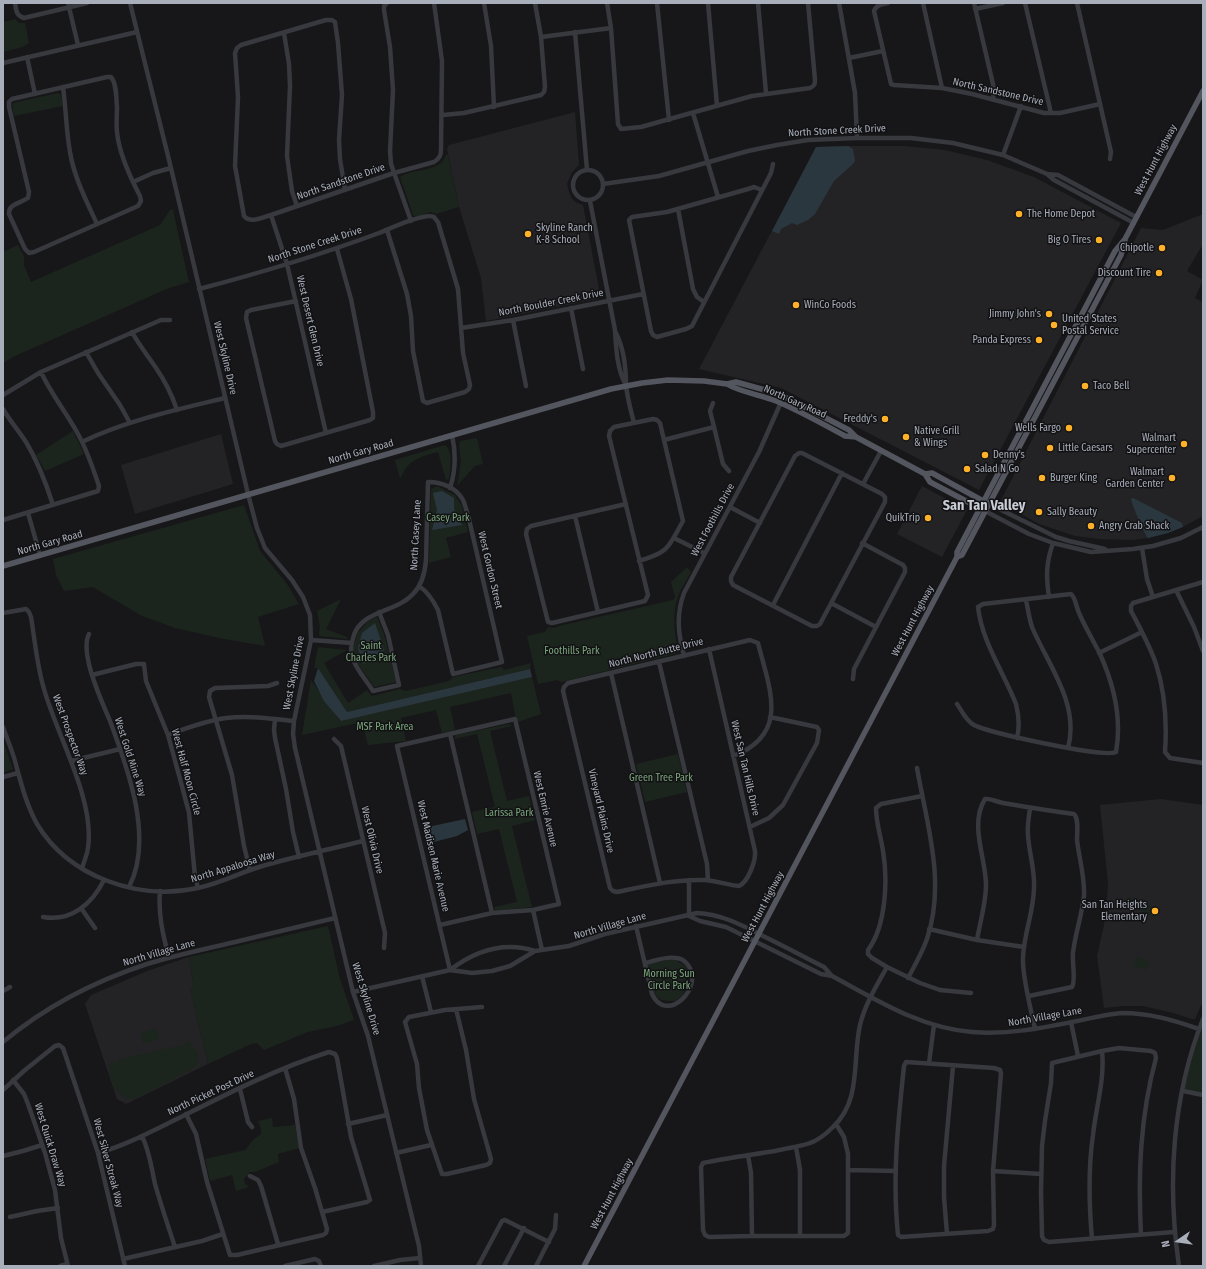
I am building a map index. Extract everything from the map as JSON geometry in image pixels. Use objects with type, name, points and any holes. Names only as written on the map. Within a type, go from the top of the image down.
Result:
[{"type":"main road","name":"West Hunt Highway","points":[[584,1266],[957,557],[957,552],[979,508],[1115,251],[1125,239],[1203,90]]},
{"type":"main road","name":"West Hunt Highway","points":[[957,557],[962,555],[1122,255],[1125,239]]},
{"type":"main road","points":[[1092,296],[1098,299]]},
{"type":"main road","name":"North Gary Road","points":[[3,566],[626,385],[673,380],[704,381],[727,384],[736,382],[783,397],[849,430],[856,437],[925,474],[932,474],[989,504]]},
{"type":"main road","name":"North Gary Road","points":[[727,384],[735,389],[752,393],[780,403],[846,436],[856,437]]},
{"type":"main road","name":"North Gary Road","points":[[925,474],[930,482],[985,511]]},
{"type":"main road","points":[[934,484],[938,481],[948,482]]},
{"type":"street","points":[[15,3],[17,14],[24,18],[68,5],[87,3]]},
{"type":"street","name":"West Skyline Drive","points":[[130,3],[171,168],[248,494],[259,533],[265,548],[292,580],[303,597],[310,615],[311,640],[294,721],[293,734],[295,748],[353,992],[366,1026],[419,1246],[421,1266]]},
{"type":"street","points":[[434,3],[442,61],[443,115],[464,113],[542,95],[545,87],[541,37],[535,3]]},
{"type":"street","points":[[484,3],[491,46],[494,106]]},
{"type":"street","points":[[607,3],[611,28],[618,126],[621,129],[641,127],[735,100],[766,93],[810,88],[815,84],[808,3]]},
{"type":"street","points":[[657,3],[669,120]]},
{"type":"street","points":[[708,3],[717,106]]},
{"type":"street","points":[[758,3],[766,93]]},
{"type":"street","points":[[840,3],[854,93],[857,138]]},
{"type":"street","points":[[849,58],[883,51],[874,11],[878,5],[888,3]]},
{"type":"street","points":[[923,3],[942,88]]},
{"type":"street","points":[[974,3],[993,84],[993,98]]},
{"type":"street","points":[[975,9],[1003,3]]},
{"type":"street","points":[[1025,3],[1051,113]]},
{"type":"street","points":[[1077,3],[1111,152],[1110,159]]},
{"type":"street","points":[[385,4],[393,90],[390,151],[394,173],[411,221]]},
{"type":"street","points":[[68,5],[78,45]]},
{"type":"street","points":[[297,206],[292,190],[287,156],[290,86],[289,64],[284,33],[326,20],[332,20],[334,22],[338,42],[342,95],[339,140],[340,159],[345,190]]},
{"type":"street","points":[[541,37],[611,28]]},
{"type":"street","points":[[3,62],[137,32]]},
{"type":"street","points":[[575,32],[587,170]]},
{"type":"street","name":"North Sandstone Drive","points":[[284,33],[241,45],[237,48],[235,53],[238,86],[235,166],[244,216],[249,220],[271,215],[394,173],[434,162],[439,159],[441,155],[443,115]]},
{"type":"street","name":"North Sandstone Drive","points":[[883,51],[891,84],[894,85],[942,88],[993,98],[1044,113],[1068,112],[1100,104]]},
{"type":"street","points":[[27,57],[35,94]]},
{"type":"street","points":[[111,77],[113,80],[116,100],[119,144],[141,201],[138,206],[34,252],[29,252],[25,249],[9,214],[11,207],[28,198],[29,192],[9,102],[12,99],[63,87],[111,77]]},
{"type":"street","points":[[63,87],[68,137],[73,166],[77,180],[97,224]]},
{"type":"street","points":[[1003,155],[1020,106]]},
{"type":"street","points":[[693,113],[718,198]]},
{"type":"street","name":"North Stone Creek Drive","points":[[603,184],[659,176],[752,150],[787,143],[820,139],[896,137],[938,140],[1003,155],[1047,174],[1058,175],[1135,220]]},
{"type":"street","points":[[762,190],[748,188],[659,214],[632,217],[629,220],[643,294],[651,332],[653,335],[657,337],[692,326],[771,173],[773,164]]},
{"type":"street","points":[[133,182],[153,173],[171,168]]},
{"type":"street","points":[[587,170],[596,172],[600,175],[603,184],[601,193],[598,197],[590,201],[580,198],[574,191],[573,186],[575,177],[582,171],[587,170]]},
{"type":"street","points":[[590,201],[615,330],[622,378],[626,385],[634,423]]},
{"type":"street","points":[[678,209],[693,289],[697,297],[704,302]]},
{"type":"street","name":"West Desert Glen Drive","points":[[271,215],[287,264],[326,433]]},
{"type":"street","name":"North Stone Creek Drive","points":[[199,289],[336,249],[424,216],[429,216],[434,217],[438,222],[454,275],[460,304],[462,328]]},
{"type":"street","points":[[387,230],[407,294],[411,316],[413,351],[423,401],[427,403],[465,392],[469,389],[470,385],[463,353],[462,328]]},
{"type":"street","points":[[296,301],[247,312],[246,318],[275,441],[281,446],[373,418],[351,299],[336,249]]},
{"type":"street","name":"North Boulder Creek Drive","points":[[462,328],[513,320],[643,294]]},
{"type":"street","points":[[571,308],[583,369]]},
{"type":"street","points":[[3,395],[41,372],[161,320],[170,320]]},
{"type":"street","points":[[513,320],[526,386]]},
{"type":"street","points":[[132,332],[157,369],[178,410]]},
{"type":"street","points":[[86,352],[98,373],[120,405],[130,424]]},
{"type":"street","points":[[3,518],[28,513],[98,491],[99,486],[89,456],[69,418],[48,388],[41,372]]},
{"type":"street","name":"West Foothills Drive","points":[[684,656],[679,637],[678,625],[680,603],[704,553],[759,452],[783,397]]},
{"type":"street","points":[[82,442],[102,432],[225,398]]},
{"type":"street","points":[[713,403],[710,411],[723,464],[729,472]]},
{"type":"street","points":[[3,409],[34,456],[53,505]]},
{"type":"street","points":[[626,504],[531,526],[527,529],[526,534],[548,622],[552,623],[645,601],[647,599],[648,595],[639,561],[626,504],[609,436],[610,430],[614,427],[653,419],[657,420],[660,424],[683,515],[683,521],[666,550],[660,554],[639,561]]},
{"type":"street","points":[[664,440],[714,427]]},
{"type":"street","points":[[450,488],[455,466],[452,435]]},
{"type":"street","points":[[863,484],[881,451]]},
{"type":"street","points":[[802,453],[842,474],[882,494],[885,497],[885,502],[820,624],[817,626],[812,626],[733,585],[731,577],[795,456],[802,453]]},
{"type":"street","points":[[773,605],[842,474]]},
{"type":"street","name":"West Gordon Street","points":[[419,586],[426,591],[438,610],[453,674],[502,662],[468,515],[463,500],[450,488],[438,482],[428,482]]},
{"type":"street","name":"North Casey Lane","points":[[379,612],[388,635],[399,685],[373,691],[356,667],[351,656],[354,632],[363,621],[379,612],[406,601],[413,595],[419,586],[425,570],[426,560],[428,482]]},
{"type":"street","name":"North Gary Road","points":[[989,504],[1056,537],[1107,550]]},
{"type":"street","points":[[730,507],[760,523]]},
{"type":"street","name":"North Gary Road","points":[[985,511],[1029,534],[1054,543],[1091,552],[1153,546],[1181,538],[1203,527]]},
{"type":"street","points":[[28,513],[40,555]]},
{"type":"street","points":[[575,516],[598,612]]},
{"type":"street","points":[[674,538],[704,553]]},
{"type":"street","points":[[853,679],[854,669],[905,572],[903,565],[862,543]]},
{"type":"street","points":[[1049,597],[1046,571],[1054,543]]},
{"type":"street","points":[[1142,548],[1147,579],[1153,597]]},
{"type":"street","points":[[1203,582],[1133,603],[1131,606],[1131,611],[1156,664],[1160,681],[1166,722],[1166,755],[1170,758],[1203,763]]},
{"type":"street","points":[[1176,590],[1194,627],[1203,651]]},
{"type":"street","points":[[957,704],[969,721],[974,725],[1017,738],[1108,754],[1116,752],[1118,743],[1118,721],[1110,680],[1099,653],[1079,613],[1074,596],[1071,594],[984,604],[978,607],[984,634],[1016,704],[1019,714],[1020,726],[1017,738]]},
{"type":"street","points":[[1026,600],[1032,627],[1064,692],[1068,707],[1070,728],[1068,748]]},
{"type":"street","points":[[831,603],[876,627]]},
{"type":"street","name":"West Prospector Way","points":[[3,613],[26,609],[31,617],[43,688],[84,800],[89,829],[88,849],[82,868]]},
{"type":"street","points":[[1099,653],[1142,632]]},
{"type":"street","name":"West Gold Mine Way","points":[[89,634],[87,638],[87,646],[92,675],[98,696],[120,749],[134,797],[138,817],[139,831],[137,858],[132,881],[129,887]]},
{"type":"street","points":[[311,640],[352,644]]},
{"type":"street","name":"North North Butte Drive","points":[[564,687],[568,684],[611,673],[750,640],[758,643],[772,706],[770,717]]},
{"type":"street","name":"West San Tan Hills Drive","points":[[709,650],[756,857],[745,880],[739,886]]},
{"type":"street","points":[[659,662],[707,864],[708,880]]},
{"type":"street","name":"West Half Moon Circle","points":[[92,675],[136,664],[144,664],[146,680],[168,735],[189,813],[195,877],[198,888]]},
{"type":"street","points":[[611,673],[660,883]]},
{"type":"street","points":[[250,870],[244,846],[232,775],[209,697],[210,691],[215,688],[268,686],[277,683]]},
{"type":"street","name":"Vineyard Plains Drive","points":[[564,687],[563,691],[610,888],[617,892],[660,883],[689,880],[708,880],[739,886]]},
{"type":"street","points":[[168,735],[216,720],[240,717],[294,721]]},
{"type":"street","points":[[733,756],[748,750],[763,736],[770,717],[817,727],[820,730],[817,743],[783,805],[769,818],[750,827]]},
{"type":"street","points":[[275,719],[275,738],[299,857]]},
{"type":"street","name":"West Emrie Avenue","points":[[450,734],[515,719],[558,904],[533,910]]},
{"type":"street","name":"North Appaloosa Way","points":[[3,727],[26,801],[44,834],[63,854],[82,868],[104,880],[129,887],[174,892],[211,885],[250,870],[364,841]]},
{"type":"street","points":[[450,734],[492,913]]},
{"type":"street","name":"West Madisen Marie Avenue","points":[[450,734],[397,746],[450,970]]},
{"type":"street","name":"West Olivia Drive","points":[[334,739],[341,746],[364,841],[385,933],[384,948]]},
{"type":"street","points":[[71,761],[120,749]]},
{"type":"street","points":[[908,978],[921,954],[929,929],[935,892],[934,860],[917,768]]},
{"type":"street","points":[[3,777],[18,773]]},
{"type":"street","points":[[922,796],[881,804],[876,808],[883,851],[886,884],[884,906],[877,932],[868,950],[868,954],[887,967],[920,983],[940,990],[971,993]]},
{"type":"street","points":[[977,940],[986,886],[978,824],[982,803],[985,799],[988,798],[997,802],[1074,814],[1076,816],[1077,841],[1084,894],[1073,954],[1072,965],[1074,983],[1072,987],[1029,996]]},
{"type":"street","points":[[1030,808],[1027,825],[1034,871],[1034,887],[1033,904],[1024,947],[1023,962],[1035,1029]]},
{"type":"street","points":[[43,917],[53,919],[62,918],[81,908],[98,891],[104,880]]},
{"type":"street","points":[[689,880],[689,916]]},
{"type":"street","points":[[160,891],[160,920],[169,958]]},
{"type":"street","points":[[81,908],[95,928]]},
{"type":"street","points":[[440,925],[492,913],[533,910],[542,950]]},
{"type":"street","name":"North Village Lane","points":[[450,970],[468,957],[489,949],[512,947],[535,951],[569,946],[605,934],[636,926],[696,914],[705,914],[725,918],[768,938],[824,967],[832,976]]},
{"type":"street","name":"North Village Lane","points":[[689,916],[700,921],[726,926],[821,974],[832,976],[902,1013],[934,1025],[972,1032],[1012,1033],[1121,1013],[1151,1015],[1167,1018],[1199,1029]]},
{"type":"street","name":"North Village Lane","points":[[3,1042],[34,1019],[77,994],[127,971],[169,958],[335,918]]},
{"type":"street","points":[[636,926],[652,994],[654,999],[664,1005],[669,1006],[675,1005],[684,998],[692,984],[692,971],[685,960],[674,957],[645,963]]},
{"type":"street","points":[[929,929],[977,940],[1024,947]]},
{"type":"street","name":"North Village Lane","points":[[353,992],[450,970],[472,973],[503,969],[535,951]]},
{"type":"street","points":[[836,1124],[847,1145],[848,1233],[844,1236],[705,1236],[703,1230],[701,1167],[703,1163],[796,1147],[811,1142],[819,1138],[836,1124],[848,1107],[855,1082],[860,1029],[871,997],[887,967]]},
{"type":"street","points":[[422,976],[431,1012]]},
{"type":"street","points":[[3,991],[10,987]]},
{"type":"street","points":[[456,1009],[466,1050],[474,1099],[491,1159],[490,1163],[486,1165],[442,1174],[431,1145],[423,1109],[417,1064],[405,1022],[409,1017],[431,1012],[456,1009],[482,1007]]},
{"type":"street","points":[[1179,1266],[1174,1232],[1174,1150],[1182,1091],[1203,1019]]},
{"type":"street","points":[[1071,1022],[1078,1056]]},
{"type":"street","points":[[929,1063],[934,1025]]},
{"type":"street","name":"West Silver Streak Way","points":[[13,1080],[55,1046],[59,1045],[63,1048],[98,1153],[125,1266]]},
{"type":"street","points":[[1141,1235],[1139,1200],[1140,1145],[1156,1058],[1155,1053],[1151,1051],[1119,1048],[1052,1063],[1043,1140],[1041,1174],[1042,1236],[1044,1240],[1049,1242],[1092,1239],[1141,1235],[1174,1232]]},
{"type":"street","points":[[1092,1239],[1090,1209],[1092,1136],[1102,1071],[1102,1051]]},
{"type":"street","name":"North Picket Post Drive","points":[[98,1153],[120,1147],[186,1114],[285,1068],[306,1059],[329,1052],[337,1058],[348,1124]]},
{"type":"street","points":[[906,1062],[929,1063],[994,1068],[1000,1070],[1001,1073],[993,1171],[994,1225],[993,1229],[988,1231],[901,1237],[898,1235],[896,1171],[898,1121],[904,1066],[906,1062]]},
{"type":"street","points":[[947,1234],[944,1197],[944,1166],[953,1066]]},
{"type":"street","points":[[186,1114],[196,1134],[207,1182],[230,1254],[237,1255],[278,1244],[323,1235],[326,1233],[327,1229],[301,1148],[294,1099],[285,1068]]},
{"type":"street","points":[[3,1090],[13,1080]]},
{"type":"street","name":"West Quick Draw Way","points":[[13,1080],[24,1094],[42,1145],[55,1190],[61,1238],[68,1265]]},
{"type":"street","points":[[240,1089],[248,1122],[252,1127]]},
{"type":"street","points":[[1182,1091],[1203,1095]]},
{"type":"street","points":[[322,1212],[367,1202],[370,1200],[348,1124],[387,1115]]},
{"type":"street","points":[[142,1136],[149,1151],[153,1175],[175,1247]]},
{"type":"street","points":[[3,1156],[42,1145]]},
{"type":"street","points":[[396,1153],[431,1145]]},
{"type":"street","points":[[796,1147],[800,1170],[800,1236]]},
{"type":"street","points":[[748,1155],[751,1174],[752,1236]]},
{"type":"street","points":[[848,1170],[896,1171]]},
{"type":"street","points":[[993,1171],[1041,1174]]},
{"type":"street","points":[[250,1176],[258,1180],[261,1186],[278,1244]]},
{"type":"street","points":[[10,1217],[37,1210],[58,1208]]},
{"type":"street","points":[[536,1266],[555,1229],[556,1215]]},
{"type":"street","points":[[478,1266],[502,1221],[505,1220],[524,1228],[549,1242]]},
{"type":"street","points":[[504,1266],[524,1228]]},
{"type":"street","points":[[123,1259],[223,1234]]},
{"type":"street","points":[[375,1266],[400,1260],[420,1258]]},
{"type":"street","points":[[285,1266],[315,1259],[319,1261],[321,1266]]},
{"type":"street","points":[[60,1266],[68,1265]]},
{"type":"shaded area","name":"Skyline Ranch K-8 School","points":[[575,112],[579,165],[572,172],[567,184],[572,199],[583,205],[600,294],[597,299],[486,321],[481,278],[459,207],[447,149],[449,145]]},
{"type":"shaded area","points":[[848,146],[853,149],[855,161],[834,181],[815,214],[808,220],[797,225],[792,223],[781,229],[779,234],[772,231],[816,147]]},
{"type":"shaded area","points":[[904,146],[945,150],[987,160],[1034,177],[1121,223],[979,490],[781,388],[699,369],[816,147]]},
{"type":"shaded area","points":[[1203,214],[1203,244],[1187,271],[1203,280],[1195,298],[1203,302],[1203,516],[1168,533],[1148,538],[1133,540],[1100,539],[1075,536],[1039,524],[1000,502],[1141,228],[1163,230]]},
{"type":"shaded area","points":[[221,434],[233,484],[135,514],[121,465]]},
{"type":"shaded area","points":[[922,486],[967,510],[942,557],[897,534]]},
{"type":"shaded area","points":[[442,491],[454,498],[454,509],[462,525],[432,530],[437,510],[433,493]]},
{"type":"shaded area","points":[[1133,498],[1182,523],[1183,527],[1168,533],[1148,538],[1131,499]]},
{"type":"shaded area","points":[[375,623],[384,650],[363,664],[358,648],[362,633]]},
{"type":"shaded area","points":[[318,668],[347,712],[530,669],[532,677],[341,721],[324,701],[314,681]]},
{"type":"shaded area","name":"San Tan Heights Elementary","points":[[1161,799],[1203,805],[1203,1001],[1195,1019],[1143,1006],[1104,1008],[1097,956],[1106,916],[1108,884],[1100,805]]},
{"type":"shaded area","points":[[465,819],[468,830],[457,836],[426,844],[423,828]]},
{"type":"shaded area","points":[[189,957],[194,988],[190,989],[208,1064],[126,1104],[117,1099],[85,1004],[91,995],[147,971]]},
{"type":"green space","points":[[15,19],[19,23],[25,23],[29,43],[23,47],[3,52],[3,22]]},
{"type":"green space","points":[[58,93],[61,95],[63,106],[14,116],[12,106],[13,103]]},
{"type":"green space","points":[[446,155],[448,155],[459,207],[436,214],[431,212],[416,217],[413,215],[400,177],[405,174],[438,165],[443,161]]},
{"type":"green space","points":[[170,210],[173,210],[189,282],[169,288],[15,356],[3,363],[3,252],[18,245],[24,256],[24,265],[31,282],[160,225]]},
{"type":"green space","points":[[73,431],[84,454],[45,471],[36,455]]},
{"type":"green space","points":[[477,438],[483,464],[475,466],[457,486],[461,462],[460,441]]},
{"type":"green space","points":[[445,445],[450,452],[451,466],[449,479],[446,480],[438,452],[415,460],[407,467],[400,479],[395,460]]},
{"type":"green space","name":"Casey Park","points":[[437,486],[455,495],[462,506],[468,532],[446,538],[451,557],[429,563],[431,489]]},
{"type":"green space","points":[[244,505],[260,551],[287,584],[299,604],[258,617],[265,646],[175,628],[140,615],[93,587],[64,591],[56,575],[53,559]]},
{"type":"green space","name":"Foothills Park","points":[[687,567],[691,572],[679,594],[674,616],[678,653],[561,682],[557,680],[538,684],[527,636],[545,632],[548,627],[554,628],[673,600],[675,597],[671,582]]},
{"type":"green space","points":[[341,599],[326,629],[347,637],[347,639],[320,636],[317,611]]},
{"type":"green space","name":"Saint Charles Park","points":[[377,617],[384,634],[396,682],[374,687],[356,661],[353,649],[357,634],[367,622]]},
{"type":"green space","points":[[318,647],[347,650],[324,663],[348,703],[367,690],[372,696],[400,689],[406,691],[449,681],[453,677],[502,667],[504,670],[531,663],[530,669],[347,712],[318,668],[314,668]]},
{"type":"green space","name":"MSF Park Area","points":[[532,677],[541,714],[518,722],[515,715],[511,693],[450,707],[455,730],[442,733],[436,710],[401,718],[406,741],[368,745],[362,722],[302,735],[311,680],[340,721]]},
{"type":"green space","name":"Larissa Park","points":[[509,724],[512,726],[490,731],[507,801],[529,796],[535,820],[512,826],[532,907],[495,911],[494,907],[517,902],[499,829],[477,834],[472,812],[495,807],[477,734],[454,739],[456,735]]},
{"type":"green space","points":[[3,740],[13,769],[3,773]]},
{"type":"green space","name":"Green Tree Park","points":[[678,754],[687,792],[645,802],[636,764]]},
{"type":"green space","points":[[1129,897],[1143,902],[1140,911],[1126,905]]},
{"type":"green space","points":[[1144,903],[1158,909],[1155,917],[1141,911]]},
{"type":"green space","points":[[328,926],[340,979],[354,1020],[337,1026],[308,1032],[264,1050],[257,1043],[251,1044],[208,1064],[190,989],[194,988],[189,957]]},
{"type":"green space","points":[[1136,957],[1150,962],[1146,970],[1133,965]]},
{"type":"green space","name":"Morning Sun Circle Park","points":[[674,959],[687,967],[690,976],[683,995],[675,1001],[662,1000],[655,994],[649,979],[647,964]]},
{"type":"green space","points":[[1203,1019],[1203,1095],[1183,1091]]},
{"type":"green space","points":[[156,1028],[159,1039],[143,1044],[140,1033]]},
{"type":"green space","points":[[188,1041],[195,1048],[198,1054],[198,1064],[194,1068],[134,1099],[122,1096],[117,1091],[111,1079],[111,1061],[117,1063],[117,1060],[181,1045],[182,1048],[184,1047],[183,1044]]},
{"type":"green space","points":[[272,1118],[273,1127],[295,1125],[299,1148],[278,1154],[279,1162],[255,1172],[250,1172],[244,1179],[245,1184],[249,1187],[236,1191],[232,1175],[210,1181],[205,1159],[245,1150],[254,1139],[261,1134],[261,1128],[258,1121]]},
{"type":"place","name":"The Home Depot","points":[[1019,214]]},
{"type":"place","name":"Skyline Ranch K-8 School","points":[[528,234]]},
{"type":"place","name":"Big O Tires","points":[[1099,240]]},
{"type":"place","name":"Chipotle","points":[[1162,248]]},
{"type":"place","name":"Discount Tire","points":[[1159,273]]},
{"type":"place","name":"WinCo Foods","points":[[796,305]]},
{"type":"place","name":"Jimmy John's","points":[[1049,314]]},
{"type":"place","name":"United States Postal Service","points":[[1054,325]]},
{"type":"place","name":"Panda Express","points":[[1039,340]]},
{"type":"place","name":"Taco Bell","points":[[1085,386]]},
{"type":"place","name":"Freddy's","points":[[885,419]]},
{"type":"place","name":"Wells Fargo","points":[[1069,428]]},
{"type":"place","name":"Native Grill & Wings","points":[[906,437]]},
{"type":"place","name":"Walmart Supercenter","points":[[1184,444]]},
{"type":"place","name":"Little Caesars","points":[[1050,448]]},
{"type":"place","name":"Denny's","points":[[985,455]]},
{"type":"place","name":"Salad N Go","points":[[967,469]]},
{"type":"place","name":"Burger King","points":[[1042,478]]},
{"type":"place","name":"Walmart Garden Center","points":[[1172,478]]},
{"type":"place","name":"Sally Beauty","points":[[1039,512]]},
{"type":"place","name":"QuikTrip","points":[[928,518]]},
{"type":"place","name":"Angry Crab Shack","points":[[1091,526]]},
{"type":"place","name":"San Tan Heights Elementary","points":[[1155,911]]},
{"type":"district","name":"San Tan Valley","points":[[984,506]]}]
